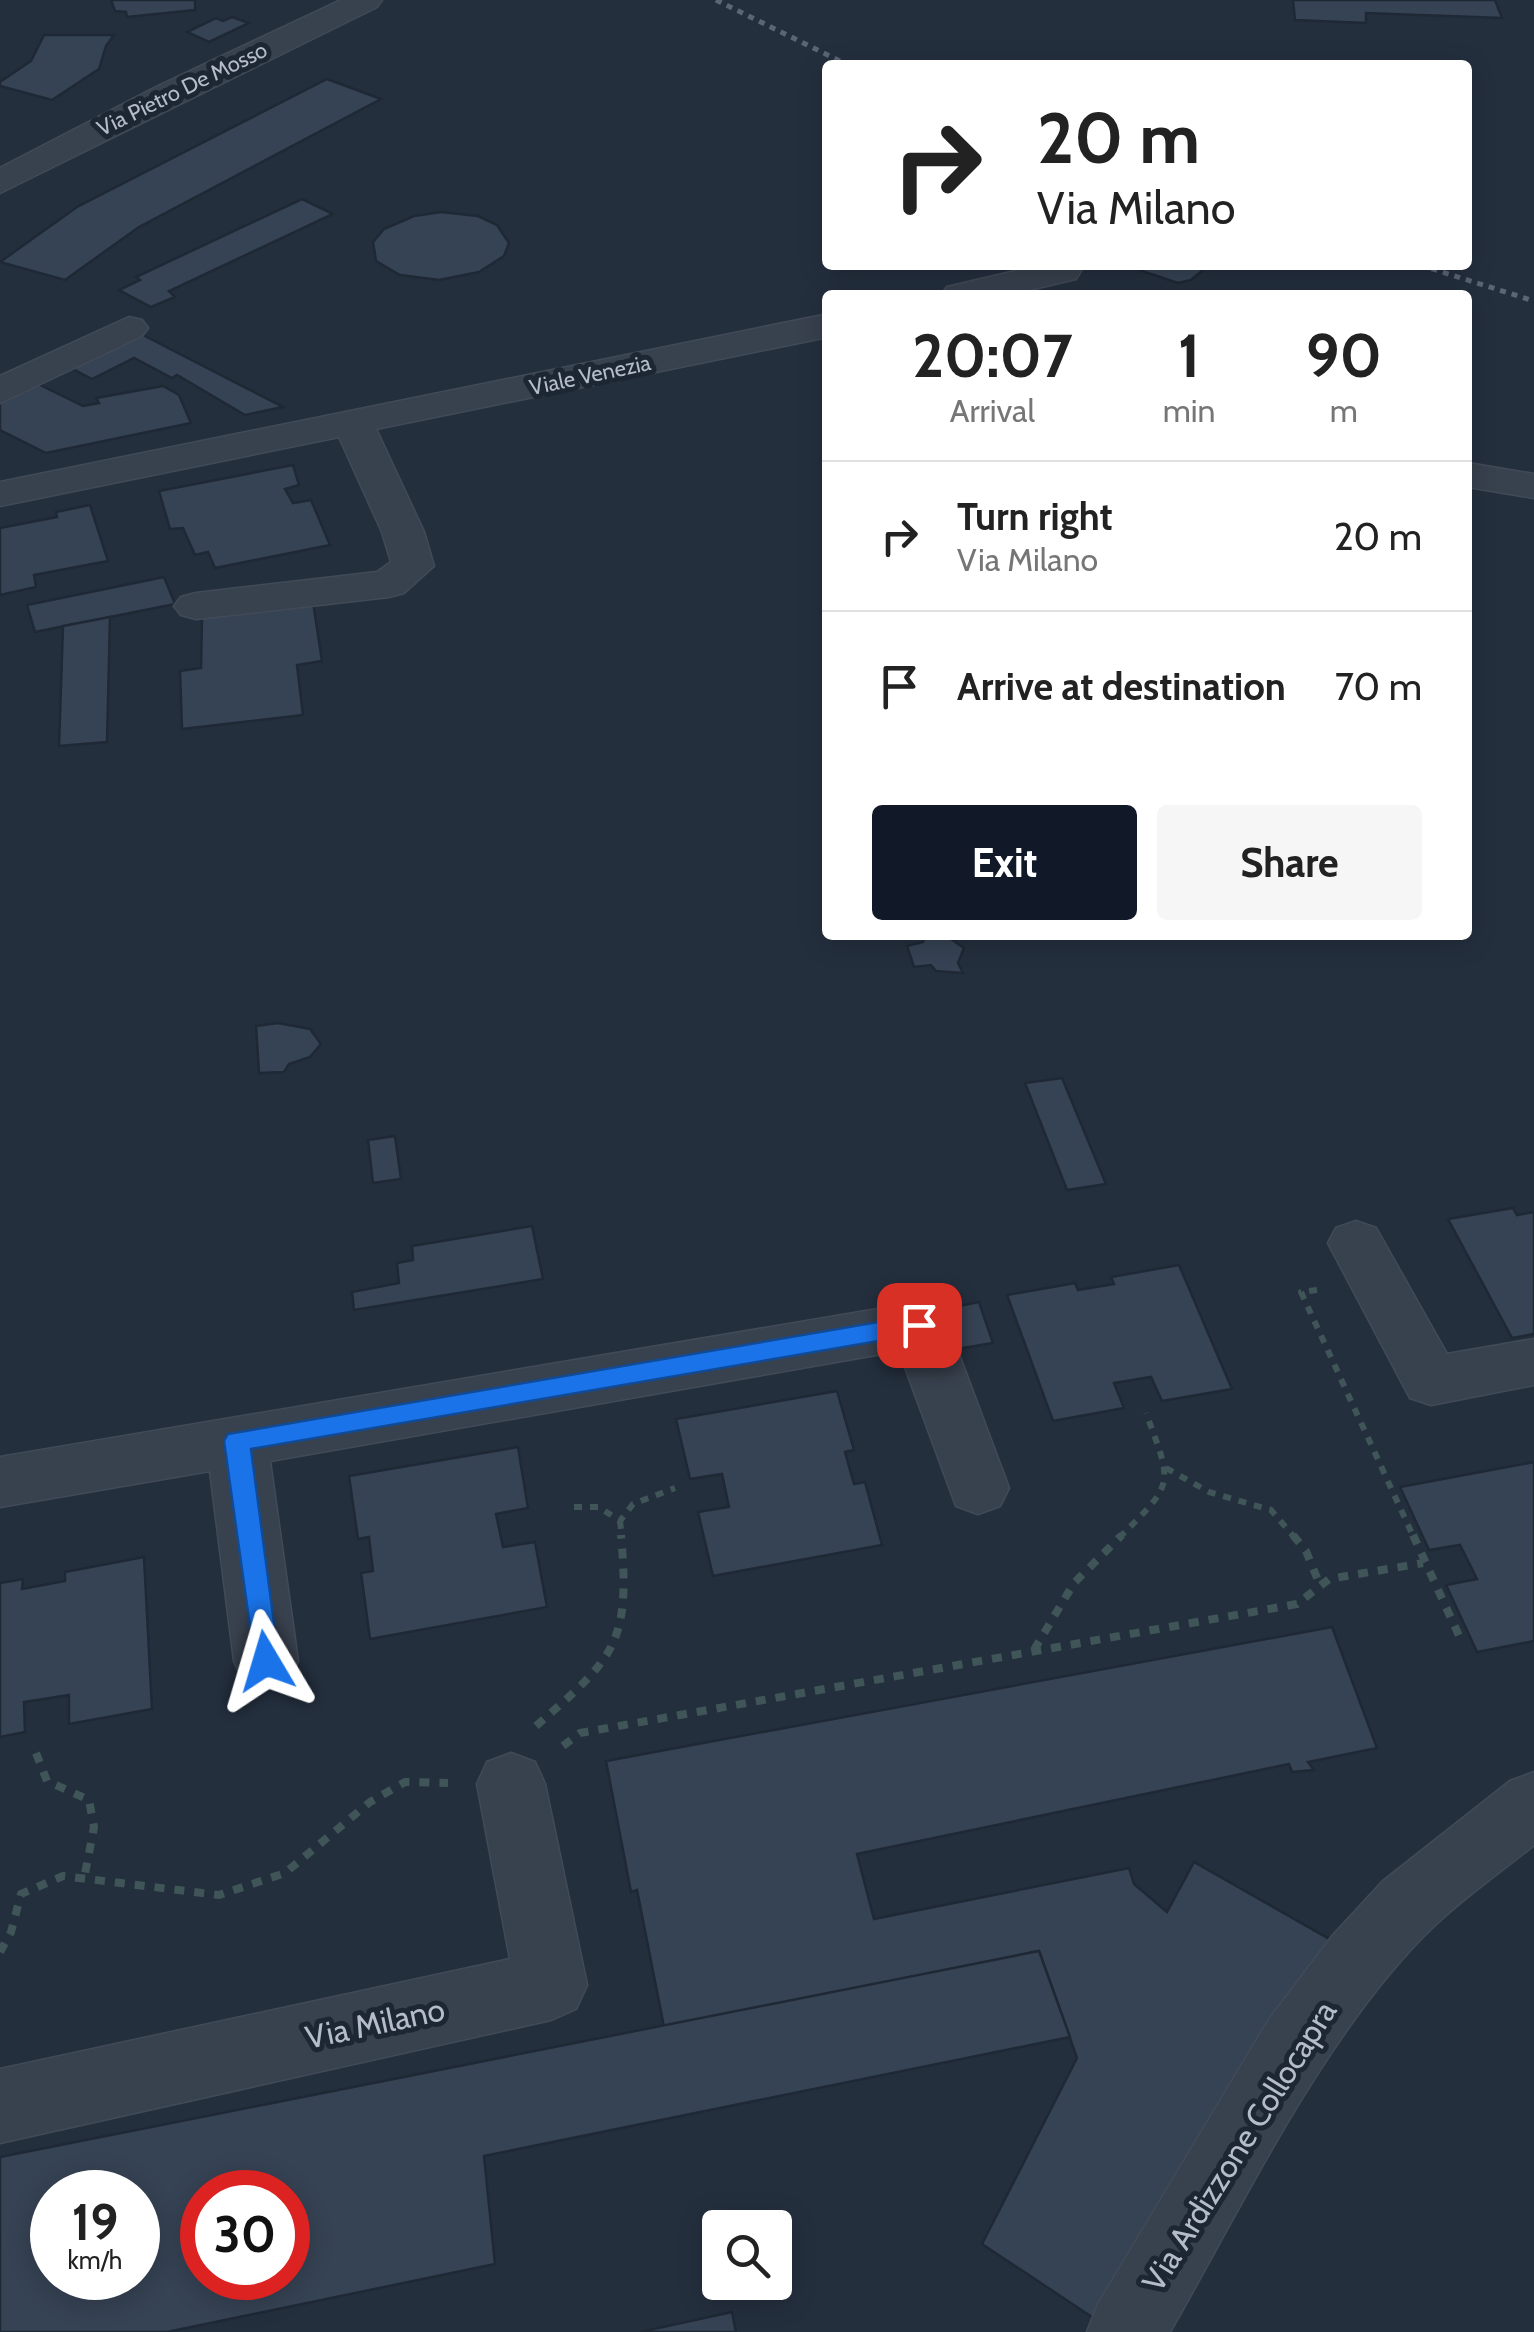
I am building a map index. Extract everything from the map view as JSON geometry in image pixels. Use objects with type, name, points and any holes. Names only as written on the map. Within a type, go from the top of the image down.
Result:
[{"type":"street","name":"Via Pietro De Mosso","points":[[0,182],[168,94],[366,0]]},
{"type":"street","points":[[982,290],[1064,271]]},
{"type":"street","name":"Viale Venezia","points":[[0,494],[822,326]]},
{"type":"street","points":[[0,391],[128,328]]},
{"type":"street","points":[[196,606],[389,584],[413,566],[403,532],[353,424]]},
{"type":"street","points":[[1472,476],[1534,486]]},
{"type":"street","points":[[1367,1263],[1431,1381],[1534,1362]]},
{"type":"street","points":[[0,1482],[919,1325],[978,1488]]},
{"type":"street","points":[[237,1441],[266,1661]]},
{"type":"street","name":"Via Milano","points":[[0,2106],[550,1985],[511,1784]]},
{"type":"street","name":"Via Ardizzone Collocapra","points":[[1126,2332],[1294,2046],[1358,1960],[1408,1904],[1534,1803]]},
{"type":"path","points":[[1367,1263],[1301,1292],[1461,1640]]},
{"type":"path","points":[[1033,1652],[1074,1583],[1160,1496],[1166,1468],[1146,1413]]},
{"type":"path","points":[[1166,1468],[1210,1492],[1271,1510],[1306,1551],[1320,1585]]},
{"type":"path","points":[[620,1521],[633,1504],[676,1488]]},
{"type":"path","points":[[511,1784],[516,1747],[605,1664],[617,1644],[624,1568],[620,1521],[612,1512],[596,1505],[574,1507]]},
{"type":"path","points":[[0,1952],[11,1932],[21,1894],[63,1876],[219,1895],[286,1872],[370,1802],[405,1782],[511,1784],[580,1733],[1298,1604],[1329,1579],[1423,1563]]},
{"type":"path","points":[[36,1753],[47,1780],[89,1800],[94,1827],[84,1878]]},
{"type":"building","points":[[111,0],[195,0],[195,10],[127,17],[126,12],[115,11]]},
{"type":"building","points":[[1293,0],[1495,0],[1502,18],[1366,13],[1366,23],[1295,20]]},
{"type":"building","points":[[232,17],[249,23],[209,42],[187,32],[216,18],[223,21]]},
{"type":"building","points":[[44,35],[114,35],[99,69],[52,100],[0,86],[0,82],[31,61]]},
{"type":"building","points":[[327,79],[381,99],[139,227],[65,280],[0,262],[77,207]]},
{"type":"building","points":[[302,199],[333,214],[169,291],[175,297],[151,307],[119,290],[140,280],[136,277]]},
{"type":"building","points":[[441,212],[478,216],[497,225],[509,243],[504,256],[479,272],[439,280],[400,275],[376,261],[373,242],[384,229],[414,216]]},
{"type":"building","points":[[1139,270],[1203,270],[1191,280],[1178,283]]},
{"type":"building","points":[[139,333],[283,407],[245,415],[177,375],[172,378],[134,358],[92,379],[69,367]]},
{"type":"building","points":[[36,383],[83,406],[99,403],[96,398],[163,386],[179,395],[191,423],[46,453],[0,430],[0,401]]},
{"type":"building","points":[[293,465],[299,485],[285,489],[293,503],[311,500],[330,545],[215,568],[208,552],[195,555],[183,528],[170,529],[159,491]]},
{"type":"building","points":[[90,505],[108,561],[34,575],[36,587],[0,595],[0,528],[57,517],[56,512]]},
{"type":"building","points":[[164,577],[175,604],[35,632],[27,605]]},
{"type":"building","points":[[313,602],[322,661],[297,665],[303,715],[182,729],[180,671],[201,668],[202,618]]},
{"type":"building","points":[[110,617],[107,742],[59,746],[63,626]]},
{"type":"building","points":[[952,940],[964,948],[958,963],[963,973],[936,971],[931,965],[914,967],[907,946]]},
{"type":"building","points":[[278,1023],[310,1029],[321,1044],[310,1057],[289,1064],[284,1072],[259,1073],[256,1026]]},
{"type":"building","points":[[1062,1078],[1106,1184],[1067,1190],[1025,1083]]},
{"type":"building","points":[[395,1136],[401,1179],[373,1183],[368,1140]]},
{"type":"building","points":[[1513,1208],[1517,1215],[1534,1212],[1534,1334],[1512,1338],[1448,1219]]},
{"type":"building","points":[[532,1226],[543,1279],[354,1310],[352,1292],[399,1283],[397,1263],[413,1260],[412,1246]]},
{"type":"building","points":[[1179,1265],[1232,1389],[1162,1401],[1151,1377],[1114,1383],[1124,1408],[1053,1421],[1007,1295],[1075,1283],[1078,1290],[1114,1284],[1111,1277]]},
{"type":"building","points":[[979,1302],[993,1343],[957,1349],[943,1309]]},
{"type":"building","points":[[837,1391],[854,1450],[845,1452],[854,1484],[865,1482],[882,1545],[713,1576],[698,1512],[729,1507],[722,1474],[690,1479],[676,1419]]},
{"type":"building","points":[[518,1447],[528,1508],[496,1514],[503,1547],[535,1542],[547,1607],[370,1639],[361,1573],[373,1571],[369,1537],[358,1539],[349,1476]]},
{"type":"building","points":[[1534,1462],[1534,1641],[1477,1652],[1446,1585],[1477,1579],[1460,1545],[1429,1550],[1400,1487]]},
{"type":"building","points":[[144,1557],[152,1709],[69,1724],[69,1695],[24,1702],[25,1732],[0,1737],[0,1583],[23,1579],[22,1589],[65,1581],[65,1572]]},
{"type":"building","points":[[1332,1627],[1377,1748],[1308,1762],[1314,1770],[1292,1772],[1289,1764],[857,1854],[874,1919],[1129,1868],[1134,1884],[1167,1912],[1194,1862],[1345,1948],[1104,2325],[982,2244],[1077,2058],[1039,1951],[664,2027],[637,1890],[631,1892],[606,1761]]},
{"type":"building","points":[[1039,1951],[1070,2037],[484,2156],[495,2264],[167,2332],[0,2332],[0,2157]]},
{"type":"building","points":[[732,2312],[736,2332],[640,2332]]},
{"type":"railway","points":[[716,0],[838,60]]},
{"type":"railway","points":[[1436,270],[1534,301]]},
{"type":"route","points":[[266,1661],[237,1441],[919,1325]]}]
